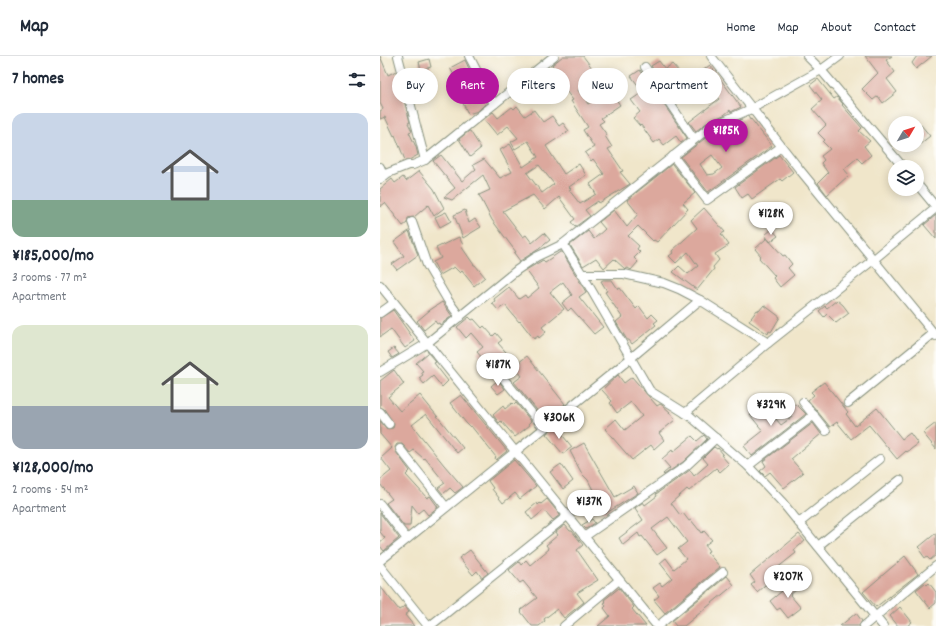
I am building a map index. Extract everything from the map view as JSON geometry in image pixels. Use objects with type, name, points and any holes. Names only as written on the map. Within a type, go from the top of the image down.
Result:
[{"type":"street","points":[[398,56],[425,160]]},
{"type":"street","points":[[469,56],[475,68]]},
{"type":"street","points":[[499,100],[554,56]]},
{"type":"street","points":[[712,56],[751,109],[935,334],[848,403]]},
{"type":"street","points":[[806,56],[821,70],[897,160]]},
{"type":"street","points":[[380,372],[426,344],[516,270],[536,257],[563,244],[694,139],[719,122],[751,109],[821,70],[840,56]]},
{"type":"street","points":[[645,67],[694,139]]},
{"type":"street","points":[[380,168],[382,178],[388,173],[425,160],[494,104]]},
{"type":"street","points":[[673,156],[707,200],[782,147]]},
{"type":"street","points":[[686,414],[768,343],[873,260],[936,207],[924,192]]},
{"type":"street","points":[[412,222],[427,265],[447,299],[460,316]]},
{"type":"street","points":[[563,244],[650,391],[686,414],[748,466],[782,502],[883,626]]},
{"type":"street","points":[[582,274],[624,274],[679,288],[768,343]]},
{"type":"street","points":[[380,285],[426,344],[657,626],[724,572]]},
{"type":"street","points":[[380,561],[700,300]]},
{"type":"street","points":[[380,313],[394,303]]},
{"type":"street","points":[[503,378],[544,428]]},
{"type":"street","points":[[803,402],[826,431]]},
{"type":"street","points":[[380,412],[389,424]]},
{"type":"street","points":[[748,466],[814,415]]},
{"type":"street","points":[[584,537],[686,466],[716,438]]},
{"type":"street","points":[[400,448],[446,507]]},
{"type":"street","points":[[799,523],[880,459]]},
{"type":"street","points":[[818,546],[900,480]]},
{"type":"street","points":[[380,504],[407,538]]},
{"type":"street","points":[[380,566],[429,626],[567,516]]},
{"type":"street","points":[[864,626],[936,566]]},
{"type":"street","points":[[564,626],[619,580]]},
{"type":"building","points":[[380,56],[388,75],[392,73],[392,104],[405,104],[410,122],[408,123],[412,131],[409,132],[418,155],[409,160],[405,160],[395,135],[394,136],[385,117],[380,119],[380,111],[383,109],[380,103]]},
{"type":"building","points":[[563,56],[583,56],[592,68],[578,68],[578,104],[620,105],[601,118],[604,121],[599,124],[607,135],[605,136],[612,147],[608,149],[623,171],[620,172],[630,184],[599,203],[598,201],[585,210],[590,216],[575,227],[571,222],[575,219],[559,197],[545,209],[533,195],[503,211],[523,237],[526,235],[532,243],[544,233],[550,240],[520,261],[514,253],[516,252],[492,220],[479,195],[490,190],[483,175],[452,200],[444,197],[455,188],[433,161],[441,155],[462,181],[476,169],[473,165],[484,159],[500,178],[512,172],[500,150],[510,144],[523,167],[538,157],[528,141],[515,149],[511,142],[518,138],[508,126],[497,135],[484,119],[493,112],[498,118],[512,107],[514,109],[517,106],[525,116],[534,110],[543,122],[552,116],[559,126],[563,123],[569,131],[546,146],[564,174],[579,164],[586,175],[569,187],[571,189],[569,190],[580,204],[596,194],[590,184],[604,174],[593,159],[591,161],[585,153],[594,147],[583,130],[588,127],[571,101],[573,100],[570,96],[570,68],[554,68],[552,65]],"holes":[[[539,165],[554,184],[542,193],[527,173]]]},
{"type":"building","points":[[865,56],[892,56],[886,60],[895,72],[887,79],[897,92],[883,103],[878,96],[873,100],[862,89],[878,73]]},
{"type":"building","points":[[917,56],[932,56],[916,69],[912,63]]},
{"type":"building","points":[[429,59],[431,67],[420,68],[419,62]]},
{"type":"building","points":[[465,60],[469,68],[450,68]]},
{"type":"building","points":[[659,61],[664,68],[652,68],[651,66]]},
{"type":"building","points":[[672,64],[676,68],[666,68]]},
{"type":"building","points":[[636,73],[636,83],[631,76]]},
{"type":"building","points":[[818,79],[834,99],[837,97],[843,104],[842,105],[862,128],[859,131],[870,141],[864,146],[871,155],[862,163],[857,158],[844,169],[849,175],[827,195],[818,183],[828,173],[821,163],[824,160],[821,156],[830,149],[823,142],[825,140],[818,133],[826,125],[812,109],[822,100],[810,85]]},
{"type":"building","points":[[722,81],[741,107],[731,112],[730,110],[724,115],[708,122],[696,131],[689,122],[712,104],[722,104]]},
{"type":"building","points":[[636,97],[636,104],[664,104],[687,138],[681,143],[676,136],[664,145],[659,139],[654,143],[641,125],[640,126],[633,118],[640,112],[631,100]]},
{"type":"building","points":[[463,104],[485,104],[478,111],[468,114]]},
{"type":"building","points":[[748,116],[772,146],[708,192],[681,157],[713,132],[721,128],[725,133],[739,123],[738,121]],"holes":[[[712,155],[722,168],[714,174],[707,175],[700,164]]]},
{"type":"building","points":[[924,129],[930,136],[924,141]]},
{"type":"building","points":[[469,131],[481,148],[470,157],[459,139]]},
{"type":"building","points":[[779,155],[793,172],[782,181],[780,179],[752,199],[748,194],[742,198],[735,187]]},
{"type":"building","points":[[672,164],[695,193],[683,203],[688,209],[657,242],[654,240],[653,241],[638,226],[628,236],[639,246],[637,249],[640,252],[634,258],[638,262],[631,270],[628,268],[625,269],[614,259],[604,268],[596,258],[583,266],[570,245],[588,231],[594,239],[605,229],[599,222],[614,210],[627,227],[638,214],[627,200]]},
{"type":"building","points":[[419,171],[434,189],[444,208],[434,216],[428,205],[414,217],[408,218],[407,223],[403,226],[385,203],[380,207],[380,189],[392,179],[395,183],[403,177],[406,181]]},
{"type":"building","points":[[704,208],[725,232],[721,234],[729,245],[715,254],[719,260],[713,267],[714,269],[697,290],[673,272],[679,266],[688,274],[698,266],[688,252],[676,263],[669,256],[673,253],[672,251],[697,228],[691,220]]},
{"type":"building","points":[[465,210],[469,223],[475,219],[481,227],[463,238],[454,215]]},
{"type":"building","points":[[446,212],[451,221],[440,227],[435,217]]},
{"type":"building","points":[[936,215],[936,239],[924,225]]},
{"type":"building","points":[[772,229],[778,236],[770,242],[765,235]]},
{"type":"building","points":[[409,231],[418,255],[397,270],[392,264],[404,256],[394,242]]},
{"type":"building","points":[[459,237],[463,245],[461,246],[474,265],[485,277],[474,286],[462,271],[460,273],[454,267],[440,275],[433,262],[441,258],[436,248]]},
{"type":"building","points":[[767,238],[792,264],[788,268],[794,275],[780,287],[773,278],[775,276],[759,258],[761,256],[755,249]]},
{"type":"building","points":[[562,252],[586,292],[579,297],[603,327],[594,334],[571,308],[568,311],[562,303],[572,295],[563,282],[550,292],[564,309],[542,327],[546,332],[539,338],[538,336],[534,339],[505,305],[498,310],[492,303],[495,301],[494,299],[509,287],[519,299],[525,295],[527,298],[539,288],[526,270],[543,260],[545,262]]},
{"type":"building","points":[[612,280],[636,309],[639,306],[648,318],[652,314],[658,320],[654,323],[656,325],[632,344],[629,340],[627,340],[616,322],[622,317],[605,292],[607,291],[601,281]]},
{"type":"building","points":[[837,300],[849,313],[836,323],[827,314],[824,317],[819,311],[825,306],[827,308]]},
{"type":"building","points":[[442,302],[452,316],[440,325],[435,321],[424,330],[417,321]]},
{"type":"building","points":[[764,305],[780,317],[771,332],[769,331],[768,334],[749,321],[757,310],[759,311]]},
{"type":"building","points":[[393,310],[415,341],[405,348],[391,329],[380,337],[380,318]]},
{"type":"building","points":[[469,317],[472,320],[474,319],[482,328],[484,326],[493,336],[496,333],[502,340],[498,343],[512,359],[495,373],[477,352],[483,347],[471,333],[466,338],[457,327]]},
{"type":"building","points":[[394,348],[399,354],[392,358],[388,352]]},
{"type":"building","points":[[428,353],[436,362],[434,363],[448,381],[442,387],[433,376],[424,384],[419,378],[423,375],[421,372],[423,371],[416,363]]},
{"type":"building","points":[[527,356],[565,404],[545,420],[514,382],[522,376],[514,366]]},
{"type":"building","points":[[394,370],[404,384],[388,397],[400,411],[420,395],[463,448],[457,453],[426,414],[412,425],[463,487],[455,493],[450,488],[443,494],[438,488],[445,483],[425,458],[424,459],[414,450],[410,453],[402,444],[397,444],[395,447],[396,452],[410,471],[406,475],[427,498],[430,496],[438,507],[428,515],[423,509],[418,513],[412,505],[410,526],[404,526],[386,503],[392,499],[380,484],[380,480],[391,471],[381,458],[392,448],[380,434],[380,421],[387,429],[393,428],[394,424],[384,409],[380,407],[380,381]]},
{"type":"building","points":[[618,375],[624,383],[632,377],[657,406],[660,404],[662,405],[670,412],[675,420],[659,433],[664,440],[654,449],[651,445],[632,460],[605,429],[616,419],[625,430],[642,416],[631,402],[617,413],[610,403],[612,401],[602,390]]},
{"type":"building","points":[[498,380],[505,389],[498,394],[491,386]]},
{"type":"building","points":[[824,382],[848,412],[846,414],[855,426],[877,408],[902,439],[910,433],[918,444],[907,452],[906,451],[897,459],[869,425],[851,439],[837,422],[830,427],[808,400],[814,395],[811,392]]},
{"type":"building","points":[[461,395],[507,451],[496,460],[496,457],[471,426],[470,427],[466,423],[450,403]]},
{"type":"building","points":[[512,403],[514,405],[516,403],[531,421],[528,424],[530,425],[515,437],[501,421],[499,423],[493,415],[503,406],[505,409]]},
{"type":"building","points":[[796,404],[806,414],[752,456],[744,446],[763,431],[750,415],[762,405],[774,421],[776,419],[781,425],[792,417],[787,410]]},
{"type":"building","points":[[813,423],[821,434],[791,459],[803,473],[784,488],[770,472],[765,476],[760,471],[766,466],[763,461]]},
{"type":"building","points":[[936,423],[936,449],[923,433]]},
{"type":"building","points":[[555,426],[572,447],[563,454],[546,434]]},
{"type":"building","points":[[704,435],[707,439],[683,462],[664,475],[663,474],[670,468],[662,459],[692,436],[697,441]]},
{"type":"building","points":[[584,443],[615,497],[634,486],[638,493],[605,514],[588,480],[582,474],[570,451]]},
{"type":"building","points":[[714,447],[717,449],[718,448],[723,454],[721,455],[729,464],[720,472],[716,468],[689,491],[687,489],[671,503],[680,515],[683,513],[689,521],[691,520],[702,533],[704,531],[712,540],[705,545],[709,551],[707,552],[720,567],[665,613],[654,600],[659,596],[653,588],[660,583],[662,586],[672,578],[660,563],[666,558],[674,569],[686,559],[678,549],[687,542],[668,517],[652,529],[667,548],[657,555],[638,533],[623,545],[619,538],[643,520],[635,508],[643,502],[645,505],[657,496],[656,494],[690,470],[694,476],[708,464],[703,458]]},
{"type":"building","points":[[514,460],[536,486],[520,499],[515,493],[503,503],[492,489],[493,488],[488,481]]},
{"type":"building","points":[[561,464],[573,481],[563,489],[550,472]]},
{"type":"building","points":[[547,499],[560,515],[553,520],[544,510],[532,520],[526,512],[537,503],[538,505],[540,503],[541,504]]},
{"type":"building","points":[[380,513],[399,538],[384,551],[380,546],[380,542],[385,538],[380,532]]},
{"type":"building","points":[[592,519],[595,523],[586,529],[582,525]]},
{"type":"building","points":[[565,525],[583,545],[577,550],[598,580],[577,593],[584,602],[564,618],[557,609],[544,619],[545,621],[539,626],[532,626],[521,610],[537,598],[523,581],[520,583],[509,570],[519,562],[521,565],[526,560],[530,565],[549,549],[546,545],[558,535],[556,532]]},
{"type":"building","points":[[936,533],[936,555],[930,560],[927,557],[925,558],[919,547]]},
{"type":"building","points":[[799,534],[805,541],[794,550],[796,553],[776,569],[779,573],[757,592],[751,585],[755,582],[750,575]]},
{"type":"building","points":[[470,550],[488,573],[482,578],[477,571],[473,575],[459,558]]},
{"type":"building","points":[[905,556],[918,574],[876,607],[863,592]]},
{"type":"building","points":[[727,576],[734,585],[684,626],[676,626],[672,621]]},
{"type":"building","points":[[799,577],[804,583],[790,595],[801,608],[788,618],[780,608],[777,610],[770,601]]},
{"type":"building","points":[[925,583],[927,585],[929,583],[936,592],[936,603],[930,608],[916,590]]},
{"type":"building","points":[[380,586],[399,610],[405,606],[409,612],[405,615],[414,626],[380,626]]},
{"type":"building","points":[[619,588],[634,607],[632,609],[646,626],[598,626],[610,616],[604,608],[606,606],[604,603],[606,602],[604,600]]},
{"type":"building","points":[[900,607],[912,622],[907,626],[898,626],[890,616]]},
{"type":"building","points":[[856,613],[862,621],[859,626],[840,626]]}]
